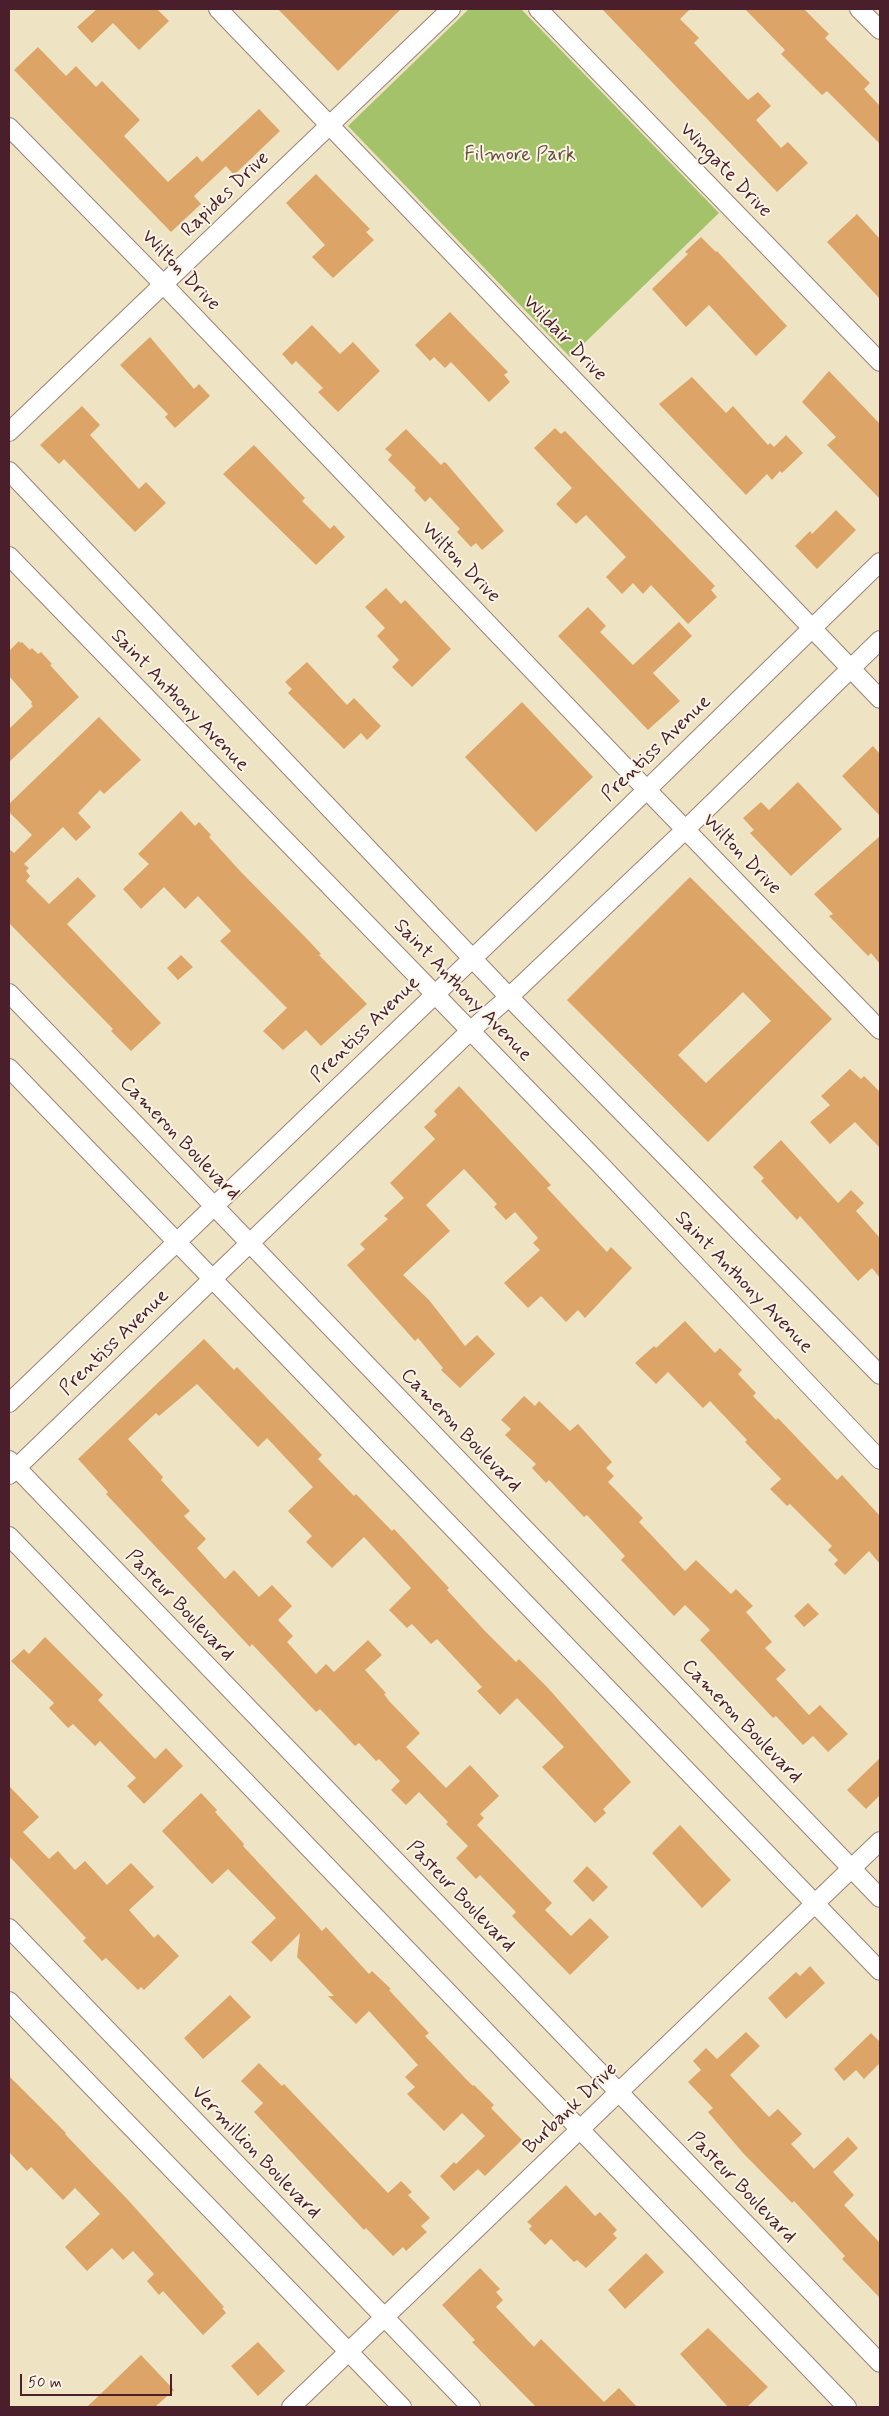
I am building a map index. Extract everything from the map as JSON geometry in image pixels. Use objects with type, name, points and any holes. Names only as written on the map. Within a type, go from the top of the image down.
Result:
[{"type":"street","name":"Wildair Drive","points":[[218,9],[880,700]]},
{"type":"street","name":"Rapides Drive","points":[[9,432],[451,9]]},
{"type":"street","name":"Wingate Drive","points":[[538,9],[880,362]]},
{"type":"street","points":[[859,9],[880,30]]},
{"type":"street","name":"Wilton Drive","points":[[9,127],[164,285],[646,789],[880,1030]]},
{"type":"street","name":"Saint Anthony Avenue","points":[[9,471],[509,997],[880,1375]]},
{"type":"street","name":"Saint Anthony Avenue","points":[[9,556],[596,1160],[880,1460]]},
{"type":"street","name":"Prentiss Avenue","points":[[9,1403],[435,994],[880,562]]},
{"type":"street","name":"Prentiss Avenue","points":[[11,1468],[250,1243],[470,1031],[509,997],[686,829],[880,640]]},
{"type":"street","name":"Cameron Boulevard","points":[[9,993],[880,1898]]},
{"type":"street","points":[[9,1068],[880,1970]]},
{"type":"street","name":"Pasteur Boulevard","points":[[11,1468],[880,2363]]},
{"type":"street","points":[[9,1536],[847,2407]]},
{"type":"street","name":"Burbank Drive","points":[[291,2407],[880,1842]]},
{"type":"street","name":"Vermillion Boulevard","points":[[9,1928],[471,2407]]},
{"type":"street","points":[[9,2001],[402,2407]]},
{"type":"green space","name":"Filmore Park","points":[[469,9],[521,9],[719,213],[570,357],[348,126]]},
{"type":"building","points":[[97,9],[157,9],[169,21],[139,50],[113,23],[92,43],[77,27]]},
{"type":"building","points":[[278,9],[401,9],[338,71]]},
{"type":"building","points":[[602,9],[690,9],[680,19],[699,38],[694,43],[748,100],[758,92],[771,106],[756,120],[781,148],[788,142],[808,163],[777,192]]},
{"type":"building","points":[[745,9],[804,9],[829,34],[825,38],[870,83],[864,89],[880,106],[880,144],[827,91],[822,95],[781,54],[785,50]]},
{"type":"building","points":[[38,47],[66,76],[76,66],[96,87],[102,81],[140,120],[124,136],[168,182],[197,156],[202,162],[259,109],[280,131],[234,175],[226,166],[194,196],[201,204],[171,232],[14,70]]},
{"type":"building","points":[[316,174],[370,229],[366,232],[374,240],[333,278],[312,257],[325,245],[286,203]]},
{"type":"building","points":[[857,214],[880,239],[880,299],[827,242]]},
{"type":"building","points":[[701,237],[717,251],[787,326],[756,356],[709,305],[686,327],[652,289],[688,254],[685,252]]},
{"type":"building","points":[[450,312],[508,372],[504,375],[510,382],[489,402],[451,362],[445,368],[434,357],[430,361],[415,345]]},
{"type":"building","points":[[312,325],[340,354],[353,342],[380,371],[338,412],[318,392],[323,388],[296,361],[292,365],[282,354]]},
{"type":"building","points":[[150,337],[194,389],[199,384],[210,396],[175,428],[165,417],[168,414],[120,365]]},
{"type":"building","points":[[829,371],[880,424],[880,499],[827,445],[836,437],[802,402]]},
{"type":"building","points":[[692,377],[726,413],[733,406],[768,445],[770,443],[774,447],[786,435],[803,453],[782,473],[780,471],[772,480],[767,474],[746,495],[659,404]]},
{"type":"building","points":[[82,406],[100,425],[90,435],[139,489],[146,482],[166,503],[135,532],[64,459],[59,464],[40,445]]},
{"type":"building","points":[[555,428],[561,434],[565,431],[715,586],[711,590],[717,597],[688,624],[651,585],[643,594],[633,583],[622,594],[606,577],[626,557],[586,515],[576,524],[556,504],[572,488],[534,448]]},
{"type":"building","points":[[406,429],[441,465],[444,462],[446,463],[504,531],[482,550],[476,543],[471,547],[457,532],[460,529],[430,497],[425,502],[414,490],[416,488],[388,460],[392,455],[385,449]]},
{"type":"building","points":[[254,445],[305,498],[302,501],[330,529],[334,525],[345,537],[316,565],[223,474]]},
{"type":"building","points":[[836,510],[856,530],[817,569],[795,546],[810,531],[812,534]]},
{"type":"building","points":[[386,588],[401,604],[405,600],[451,649],[412,687],[392,667],[399,660],[377,636],[385,628],[365,607]]},
{"type":"building","points":[[588,607],[606,626],[600,632],[633,665],[679,622],[692,636],[653,673],[680,701],[648,730],[558,636]]},
{"type":"building","points":[[19,641],[30,650],[32,648],[38,654],[41,652],[52,664],[50,665],[79,697],[9,762],[9,729],[33,706],[32,702],[9,676],[9,651]]},
{"type":"building","points":[[307,662],[347,705],[354,698],[381,726],[367,740],[361,733],[344,749],[288,693],[292,689],[285,682]]},
{"type":"building","points":[[522,702],[593,777],[536,832],[465,757]]},
{"type":"building","points":[[99,717],[141,760],[104,794],[100,790],[78,813],[91,827],[76,841],[63,827],[24,864],[29,868],[26,871],[30,876],[26,881],[49,904],[78,877],[96,896],[67,924],[161,1023],[131,1051],[111,1031],[113,1029],[9,923],[9,849],[14,853],[32,835],[9,812],[9,804]]},
{"type":"building","points":[[873,746],[880,754],[880,816],[842,776]]},
{"type":"building","points":[[798,782],[842,829],[791,876],[750,833],[754,830],[743,818],[761,802],[769,810]]},
{"type":"building","points":[[181,811],[195,826],[199,822],[211,835],[209,837],[241,872],[310,942],[321,954],[319,955],[367,1004],[321,1046],[306,1030],[283,1050],[263,1031],[287,1008],[220,941],[231,931],[198,896],[185,909],[164,887],[141,909],[123,889],[149,864],[138,854]]},
{"type":"building","points":[[880,836],[880,964],[871,953],[868,956],[829,916],[833,914],[814,894]]},
{"type":"building","points":[[690,877],[832,1019],[708,1142],[567,1000]],"holes":[[[743,992],[771,1021],[706,1083],[678,1055]]]},
{"type":"building","points":[[181,955],[193,967],[178,980],[167,968]]},
{"type":"building","points":[[850,1069],[861,1079],[864,1076],[880,1092],[880,1148],[855,1122],[830,1144],[810,1122],[830,1105],[821,1096]]},
{"type":"building","points":[[459,1086],[551,1185],[547,1188],[607,1252],[611,1247],[632,1268],[585,1318],[578,1310],[566,1322],[541,1296],[528,1308],[504,1283],[540,1250],[533,1243],[538,1238],[515,1212],[506,1220],[494,1207],[497,1204],[464,1169],[426,1205],[450,1231],[403,1275],[429,1300],[465,1346],[477,1335],[495,1354],[460,1388],[441,1370],[443,1368],[418,1338],[415,1341],[347,1265],[365,1249],[360,1244],[388,1219],[384,1216],[404,1198],[390,1183],[435,1139],[424,1127],[437,1115],[434,1111]]},
{"type":"building","points":[[781,1140],[838,1203],[851,1190],[864,1203],[856,1211],[880,1238],[880,1278],[872,1268],[858,1281],[800,1216],[797,1220],[761,1181],[764,1178],[753,1167]]},
{"type":"building","points":[[685,1321],[715,1353],[720,1348],[742,1370],[738,1374],[756,1393],[753,1396],[776,1420],[778,1418],[837,1480],[842,1475],[880,1516],[880,1564],[869,1551],[845,1575],[834,1564],[838,1560],[828,1550],[832,1546],[790,1504],[787,1506],[770,1489],[781,1479],[745,1442],[747,1440],[710,1401],[703,1408],[668,1372],[656,1384],[635,1363],[654,1346],[656,1348]]},
{"type":"building","points":[[204,1339],[234,1370],[237,1367],[322,1455],[318,1459],[354,1496],[356,1494],[392,1531],[394,1529],[449,1588],[447,1590],[485,1631],[516,1662],[519,1659],[548,1688],[631,1782],[603,1809],[606,1813],[595,1823],[542,1767],[564,1747],[517,1698],[500,1715],[477,1691],[482,1687],[437,1639],[431,1644],[412,1624],[407,1628],[389,1610],[411,1588],[364,1537],[332,1568],[306,1542],[312,1536],[288,1511],[313,1487],[267,1438],[258,1447],[197,1384],[159,1416],[156,1413],[128,1439],[163,1477],[161,1480],[190,1511],[184,1516],[206,1539],[197,1548],[225,1579],[234,1570],[259,1597],[272,1585],[292,1606],[278,1620],[293,1636],[287,1642],[316,1674],[326,1664],[334,1672],[368,1640],[382,1655],[365,1670],[386,1693],[384,1694],[389,1701],[420,1733],[406,1747],[446,1788],[470,1765],[499,1796],[480,1814],[484,1818],[477,1825],[552,1903],[545,1910],[571,1936],[590,1918],[609,1937],[570,1975],[512,1916],[516,1912],[480,1875],[476,1879],[456,1858],[468,1846],[446,1824],[448,1822],[419,1792],[406,1805],[391,1790],[400,1781],[379,1759],[376,1761],[359,1743],[355,1746],[320,1709],[316,1712],[252,1644],[250,1647],[106,1494],[108,1492],[78,1459]]},
{"type":"building","points":[[524,1396],[535,1406],[539,1401],[570,1431],[578,1424],[612,1462],[606,1468],[614,1476],[608,1482],[643,1518],[639,1522],[685,1571],[696,1560],[731,1594],[736,1589],[753,1606],[746,1612],[772,1642],[765,1648],[786,1670],[776,1679],[809,1715],[820,1705],[848,1734],[828,1752],[813,1736],[803,1745],[776,1716],[773,1718],[700,1640],[710,1630],[685,1605],[674,1616],[621,1560],[625,1556],[587,1515],[584,1517],[549,1480],[546,1483],[532,1468],[536,1464],[505,1435],[511,1429],[501,1420]]},
{"type":"building","points":[[808,1603],[819,1614],[804,1627],[794,1616]]},
{"type":"building","points":[[45,1637],[103,1695],[98,1700],[155,1759],[166,1748],[183,1766],[144,1804],[127,1786],[136,1778],[100,1741],[95,1746],[73,1724],[68,1728],[49,1708],[54,1703],[11,1661],[24,1649],[29,1654]]},
{"type":"building","points":[[880,1758],[880,1795],[866,1809],[847,1790]]},
{"type":"building","points":[[9,1786],[39,1817],[23,1832],[49,1859],[58,1851],[75,1870],[85,1861],[107,1885],[131,1863],[154,1887],[129,1910],[154,1938],[158,1934],[179,1956],[144,1990],[141,1987],[138,1990],[106,1958],[102,1961],[83,1941],[86,1938],[9,1856]]},
{"type":"building","points":[[201,1793],[217,1810],[215,1812],[244,1844],[243,1846],[322,1931],[326,1927],[369,1974],[372,1971],[391,1989],[389,1990],[429,2033],[425,2036],[494,2105],[491,2108],[522,2140],[485,2176],[478,2169],[454,2191],[440,2176],[454,2162],[456,2164],[485,2136],[462,2113],[444,2131],[407,2094],[415,2087],[405,2077],[418,2065],[369,2011],[356,2024],[328,1996],[334,1996],[297,1957],[300,1933],[271,1962],[251,1942],[276,1918],[228,1869],[212,1884],[162,1831]]},
{"type":"building","points":[[680,1825],[731,1880],[702,1908],[652,1853]]},
{"type":"building","points":[[587,1866],[608,1887],[593,1902],[573,1881]]},
{"type":"building","points":[[810,1966],[825,1983],[786,2019],[768,1998],[796,1972],[800,1976]]},
{"type":"building","points":[[230,1995],[251,2017],[203,2059],[184,2038]]},
{"type":"building","points":[[746,2032],[760,2046],[730,2075],[769,2117],[778,2109],[802,2134],[791,2144],[814,2169],[848,2137],[858,2148],[833,2172],[854,2195],[844,2205],[880,2243],[880,2298],[842,2259],[845,2256],[794,2201],[792,2203],[743,2153],[708,2112],[713,2108],[688,2082],[701,2070],[693,2061],[706,2048],[717,2059]]},
{"type":"building","points":[[871,2033],[880,2042],[880,2063],[864,2079],[856,2070],[844,2081],[834,2069]]},
{"type":"building","points":[[259,2063],[282,2086],[284,2084],[388,2193],[401,2181],[412,2192],[408,2195],[430,2218],[421,2226],[427,2232],[406,2251],[403,2247],[393,2256],[366,2228],[364,2230],[254,2112],[263,2103],[241,2081]]},
{"type":"building","points":[[9,2076],[66,2133],[224,2307],[222,2308],[226,2313],[203,2335],[163,2291],[159,2295],[147,2281],[154,2274],[133,2251],[123,2260],[112,2248],[87,2271],[65,2247],[100,2214],[75,2188],[63,2200],[31,2167],[27,2171],[9,2152]]},
{"type":"building","points":[[566,2185],[595,2216],[600,2212],[617,2230],[613,2234],[617,2238],[586,2268],[577,2260],[574,2262],[551,2239],[545,2245],[529,2229],[532,2226],[527,2222]]},
{"type":"building","points":[[646,2253],[664,2272],[625,2309],[608,2290]]},
{"type":"building","points":[[480,2268],[500,2289],[496,2292],[503,2300],[496,2307],[534,2347],[541,2339],[604,2402],[619,2388],[637,2407],[536,2407],[472,2342],[475,2340],[442,2305]]},
{"type":"building","points":[[708,2328],[768,2387],[747,2407],[728,2407],[680,2354]]},
{"type":"building","points":[[258,2342],[285,2371],[258,2396],[231,2366]]},
{"type":"building","points":[[141,2355],[174,2390],[155,2407],[87,2407]]}]
